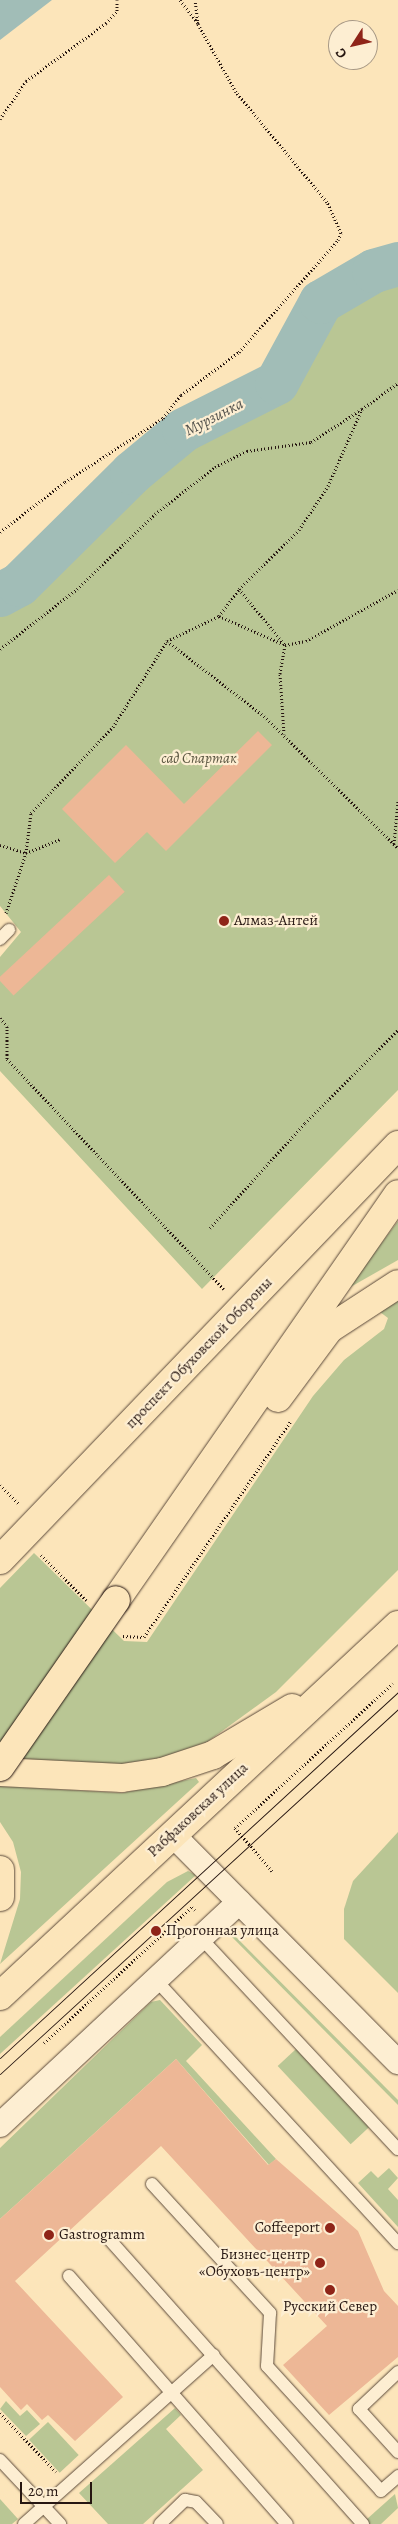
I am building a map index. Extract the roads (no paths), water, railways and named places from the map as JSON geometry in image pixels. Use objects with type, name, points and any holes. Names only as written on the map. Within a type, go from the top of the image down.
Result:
[{"type":"main road","name":"проспект Обуховской Обороны","points":[[0,1560],[398,1145]]},
{"type":"main road","points":[[0,1767],[398,1194]]},
{"type":"main road","points":[[213,1460],[260,1421],[329,1328],[398,1284]]},
{"type":"main road","name":"Рабфаковская улица","points":[[0,1996],[398,1625]]},
{"type":"main road","points":[[0,1772],[122,1778],[162,1772],[213,1755],[334,1684]]},
{"type":"main road","points":[[0,1870],[0,1897]]},
{"type":"street","points":[[172,1834],[398,2062]]},
{"type":"street","points":[[0,2124],[239,1902]]},
{"type":"lane","points":[[206,1932],[398,2149]]},
{"type":"lane","points":[[155,1979],[398,2243]]},
{"type":"lane","points":[[152,2184],[270,2313],[267,2366],[382,2491],[397,2478]]},
{"type":"lane","points":[[110,2239],[362,2524]]},
{"type":"lane","points":[[69,2276],[287,2524]]},
{"type":"lane","points":[[24,2524],[214,2355]]},
{"type":"lane","points":[[398,2372],[359,2409],[398,2452]]},
{"type":"lane","points":[[0,2460],[60,2524]]},
{"type":"lane","points":[[160,2524],[185,2500],[196,2502],[217,2524]]},
{"type":"water","points":[[0,0],[52,0],[0,40]]},
{"type":"waterway","name":"Мурзинка","points":[[0,595],[19,585],[132,473],[184,430],[277,383],[321,302],[374,271],[398,264]]},
{"type":"tram line","points":[[0,2058],[398,1692]]},
{"type":"tram line","points":[[0,2074],[398,1709]]},
{"type":"place","name":"Алмаз-Антей","points":[[224,921]]},
{"type":"place","name":"Прогонная улица","points":[[156,1931]]},
{"type":"place","name":"Coffeeport","points":[[330,2228]]},
{"type":"place","name":"Gastrogramm","points":[[49,2235]]},
{"type":"place","name":"Бизнес-центр «Обуховъ-центр»","points":[[320,2263]]},
{"type":"place","name":"Русский Cевер","points":[[330,2290]]},
{"type":"park label","name":"сад Спартак","points":[[199,759]]}]
